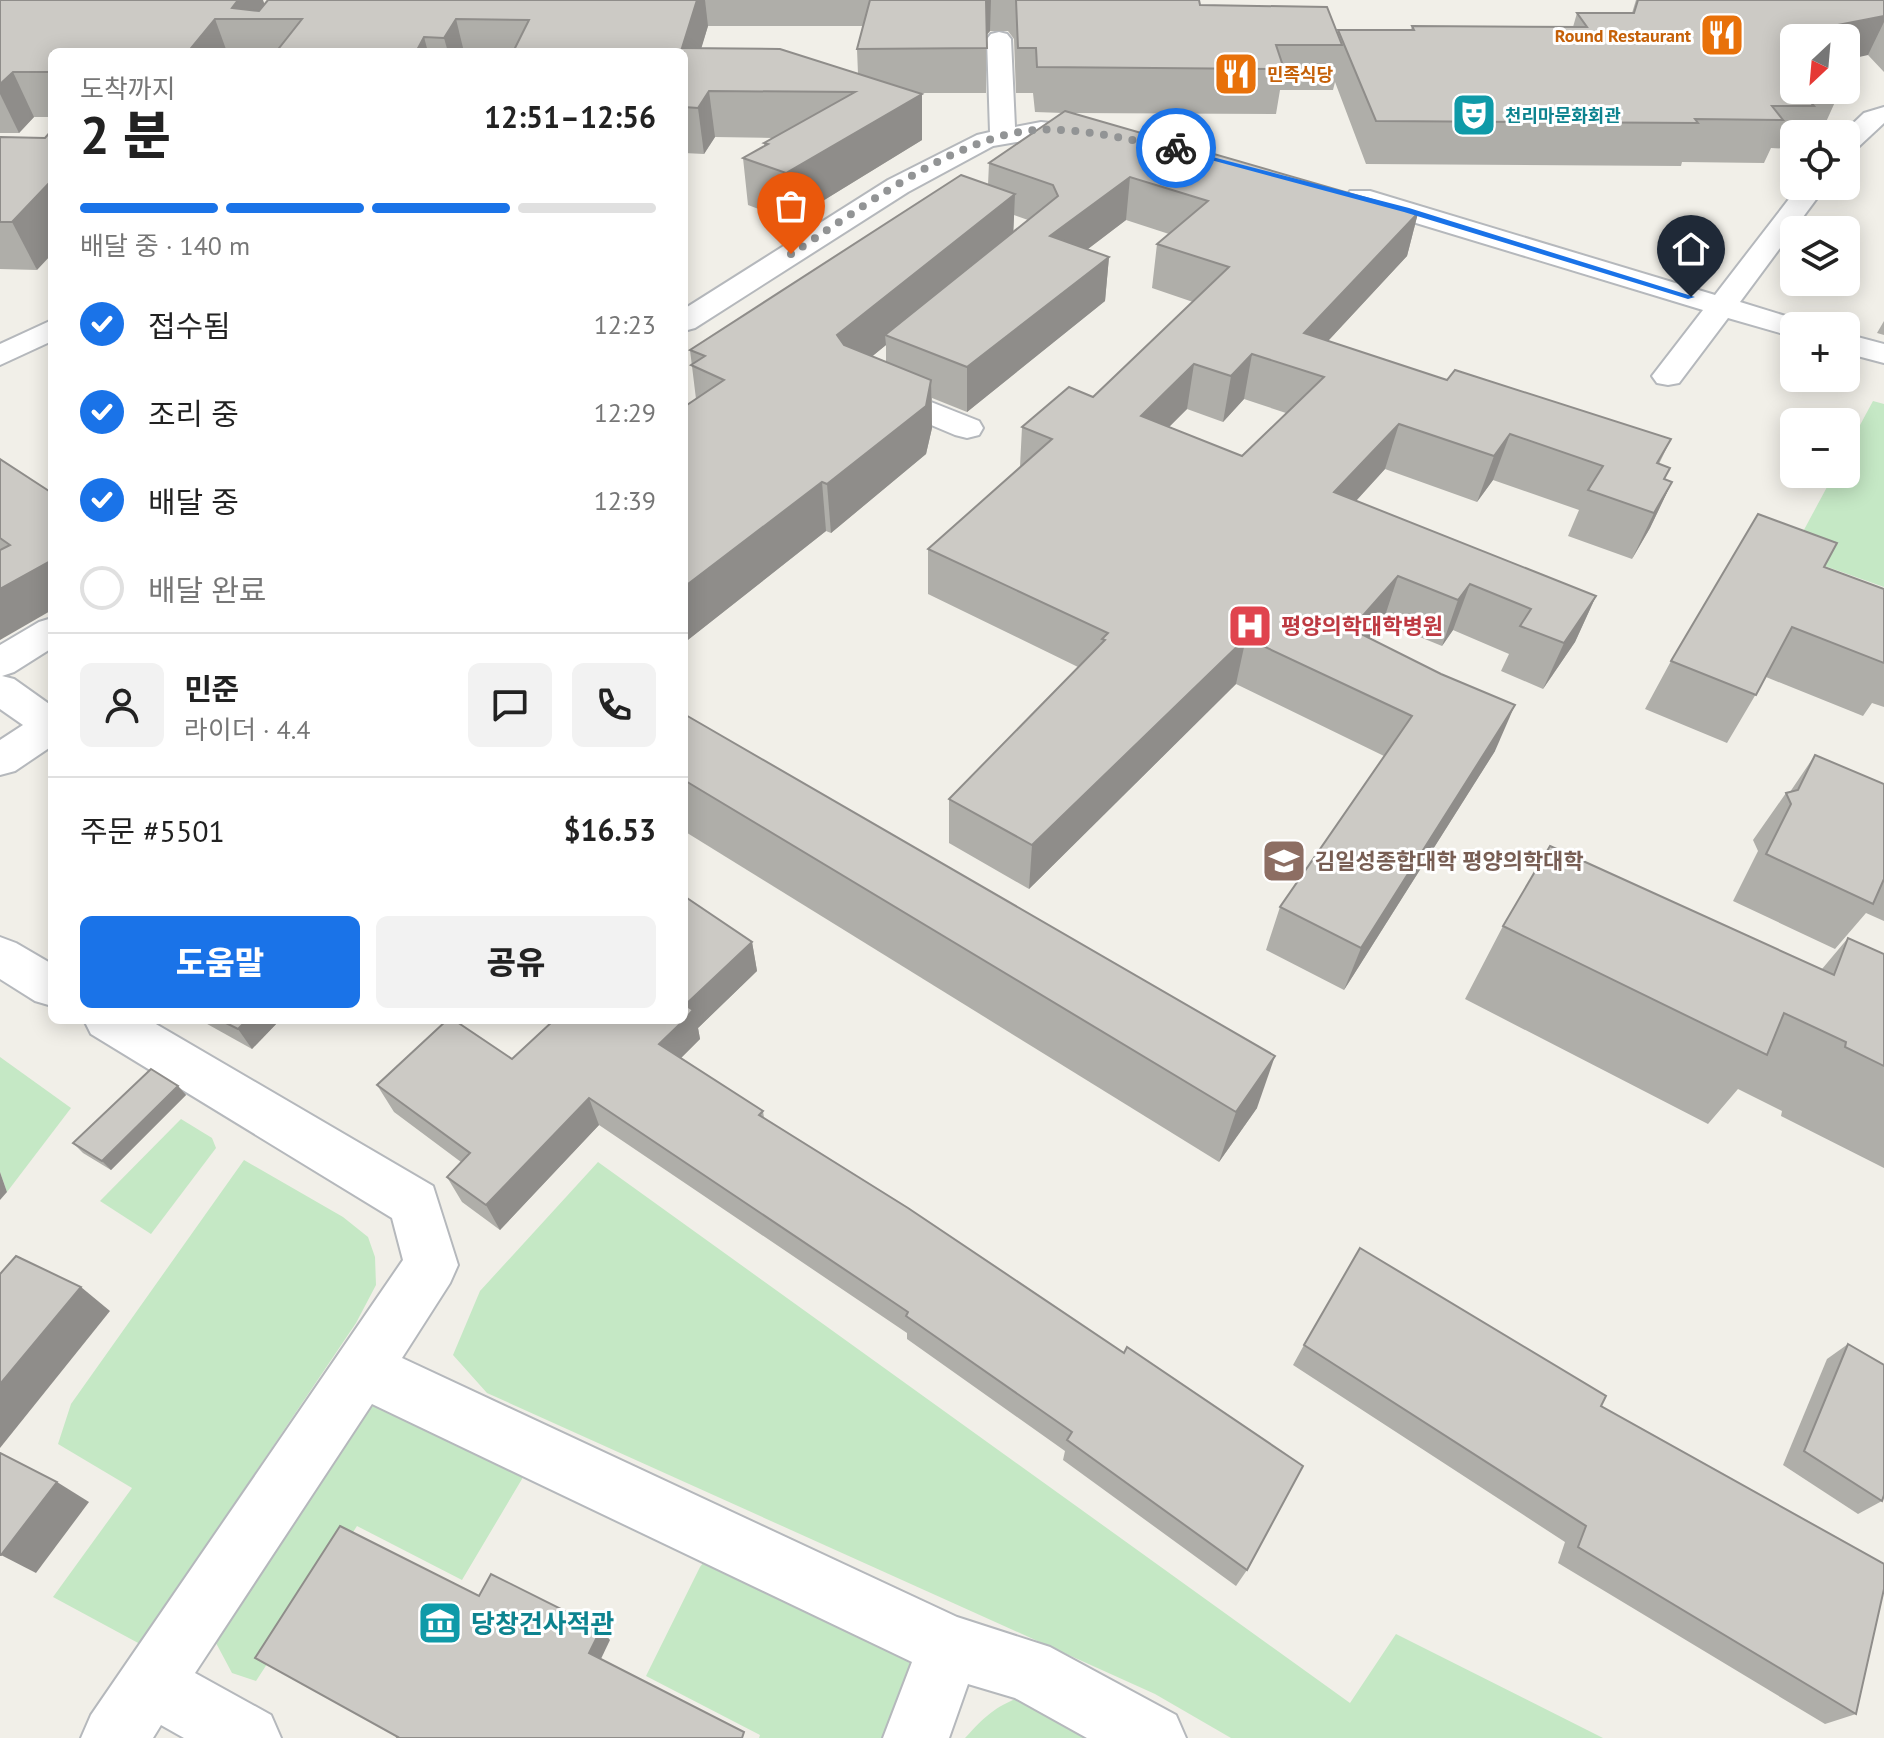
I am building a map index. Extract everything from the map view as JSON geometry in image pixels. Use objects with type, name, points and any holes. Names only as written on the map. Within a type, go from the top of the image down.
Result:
[{"type":"street","points":[[999,39],[1003,135]]},
{"type":"street","points":[[1860,131],[1873,118],[1884,115]]},
{"type":"street","points":[[688,319],[898,186],[968,148],[1003,135],[1041,130],[1129,141]]},
{"type":"street","points":[[898,186],[940,201]]},
{"type":"street","points":[[1329,189],[1780,324]]},
{"type":"street","points":[[1668,376],[1802,200]]},
{"type":"street","points":[[0,356],[48,331]]},
{"type":"street","points":[[1860,347],[1884,354]]},
{"type":"street","points":[[884,363],[859,383],[967,428]]},
{"type":"street","points":[[0,663],[48,633]]},
{"type":"street","points":[[0,689],[48,723]]},
{"type":"street","points":[[0,760],[48,729]]},
{"type":"street","points":[[0,956],[48,985]]},
{"type":"street","points":[[114,1738],[431,1265],[414,1203],[115,1024]]},
{"type":"street","points":[[362,1369],[950,1647],[1027,1670],[1153,1738]]},
{"type":"street","points":[[916,1738],[950,1647]]},
{"type":"street","points":[[151,1684],[248,1738]]},
{"type":"green space","points":[[1873,401],[1884,404],[1884,587],[1791,554],[1826,488],[1860,488],[1860,425]]},
{"type":"green space","points":[[0,1057],[71,1108],[7,1192],[0,1172]]},
{"type":"green space","points":[[181,1119],[212,1138],[216,1148],[151,1234],[100,1201]]},
{"type":"green space","points":[[244,1160],[343,1217],[368,1237],[375,1257],[376,1285],[356,1323],[140,1644],[53,1597],[132,1488],[58,1444],[71,1404]]},
{"type":"green space","points":[[598,1162],[1350,1703],[1396,1634],[1603,1738],[1231,1738],[1155,1694],[487,1393],[453,1355],[480,1291]]},
{"type":"green space","points":[[390,1405],[525,1469],[522,1479],[462,1580],[357,1526],[256,1681],[232,1673],[216,1643],[228,1600],[368,1407]]},
{"type":"green space","points":[[707,1558],[898,1646],[912,1667],[895,1738],[759,1738],[760,1735],[646,1676]]},
{"type":"green space","points":[[1040,1691],[1127,1738],[965,1738],[998,1708]]},
{"type":"building","points":[[0,0],[238,0],[232,8],[259,11],[268,0],[697,0],[682,48],[515,48],[529,20],[456,19],[444,38],[424,37],[418,48],[279,48],[302,19],[215,19],[191,48],[48,48],[48,72],[13,72],[0,84]]},
{"type":"building","points":[[870,0],[986,0],[987,48],[857,49]]},
{"type":"building","points":[[1016,0],[1199,0],[1200,5],[1327,7],[1342,45],[1276,45],[1284,69],[1037,67],[1036,48],[1018,48]]},
{"type":"building","points":[[1638,0],[1884,0],[1884,16],[1843,24],[1780,24],[1780,104],[1814,106],[1772,106],[1783,120],[1695,119],[1698,123],[1376,121],[1338,30],[1414,30],[1412,26],[1587,27],[1577,13],[1634,13]]},
{"type":"building","points":[[688,48],[780,49],[922,94],[786,173],[743,158],[855,92],[709,91],[698,108],[688,107]]},
{"type":"building","points":[[1065,111],[1418,213],[1304,333],[1447,380],[1455,370],[1671,439],[1657,463],[1670,468],[1664,479],[1672,482],[1654,513],[1588,490],[1603,466],[1510,434],[1494,456],[1399,424],[1334,492],[1596,596],[1564,643],[1520,626],[1531,609],[1470,584],[1458,600],[1398,576],[1351,629],[1441,674],[1515,705],[1361,948],[1280,907],[1412,716],[1246,638],[1032,845],[949,799],[1105,640],[1102,639],[1108,633],[928,549],[1052,439],[1022,427],[1069,387],[1093,397],[1229,267],[1157,244],[1208,201],[1130,177],[1050,236],[1109,257],[967,367],[885,335],[1058,196],[1053,185],[989,163]],"holes":[[[1252,354],[1324,377],[1242,456],[1141,416],[1194,364],[1231,376]]]},
{"type":"building","points":[[48,135],[48,184],[12,222],[0,222],[0,137],[45,138]]},
{"type":"building","points":[[961,175],[1015,194],[837,335],[844,345],[931,380],[926,406],[827,484],[822,482],[688,584],[688,404],[724,380],[691,365],[705,356],[690,350]]},
{"type":"building","points":[[0,459],[48,490],[48,562],[0,589],[0,550],[10,545],[0,538]]},
{"type":"building","points":[[1758,514],[1837,543],[1824,567],[1884,589],[1884,663],[1792,627],[1756,695],[1671,661]]},
{"type":"building","points":[[688,716],[1275,1056],[1236,1112],[688,782]]},
{"type":"building","points":[[1815,755],[1884,784],[1884,879],[1873,904],[1766,854],[1791,804],[1786,793],[1798,790]]},
{"type":"building","points":[[1550,846],[1834,975],[1848,938],[1884,954],[1884,1066],[1845,1047],[1846,1042],[1784,1013],[1767,1055],[1503,926]]},
{"type":"building","points":[[688,899],[752,942],[688,1002]]},
{"type":"building","points":[[443,1024],[460,1024],[512,1059],[550,1024],[680,1024],[659,1044],[763,1111],[759,1115],[908,1208],[1124,1353],[1127,1347],[1303,1466],[1247,1570],[1067,1440],[1072,1432],[906,1316],[908,1312],[589,1098],[486,1205],[447,1177],[470,1153],[377,1085]]},
{"type":"building","points":[[151,1069],[178,1086],[102,1161],[73,1143]]},
{"type":"building","points":[[1360,1248],[1606,1396],[1601,1406],[1884,1564],[1884,1589],[1856,1714],[1578,1547],[1586,1526],[1304,1345]]},
{"type":"building","points":[[16,1256],[81,1287],[0,1384],[0,1274]]},
{"type":"building","points":[[1848,1344],[1884,1365],[1882,1501],[1804,1451]]},
{"type":"building","points":[[0,1453],[57,1482],[1,1555],[0,1555]]},
{"type":"building","name":"당창건사적관","points":[[340,1526],[479,1596],[491,1574],[601,1629],[589,1653],[744,1732],[742,1738],[397,1738],[255,1658]]},
{"type":"way so far","points":[[791,254],[898,186],[968,148],[1003,135],[1021,131],[1063,131],[1176,148]]},
{"type":"place","name":"Round Restaurant","points":[[1722,35]]},
{"type":"place","name":"민족식당","points":[[1236,74]]},
{"type":"place","name":"천리마문화회관","points":[[1474,115]]},
{"type":"place","name":"평양의학대학병원","points":[[1250,626]]},
{"type":"place","name":"김일성종합대학 평양의학대학","points":[[1284,861]]},
{"type":"place","name":"당창건사적관","points":[[440,1623]]},
{"type":"route","points":[[1176,148],[1406,210],[1691,297]]}]
